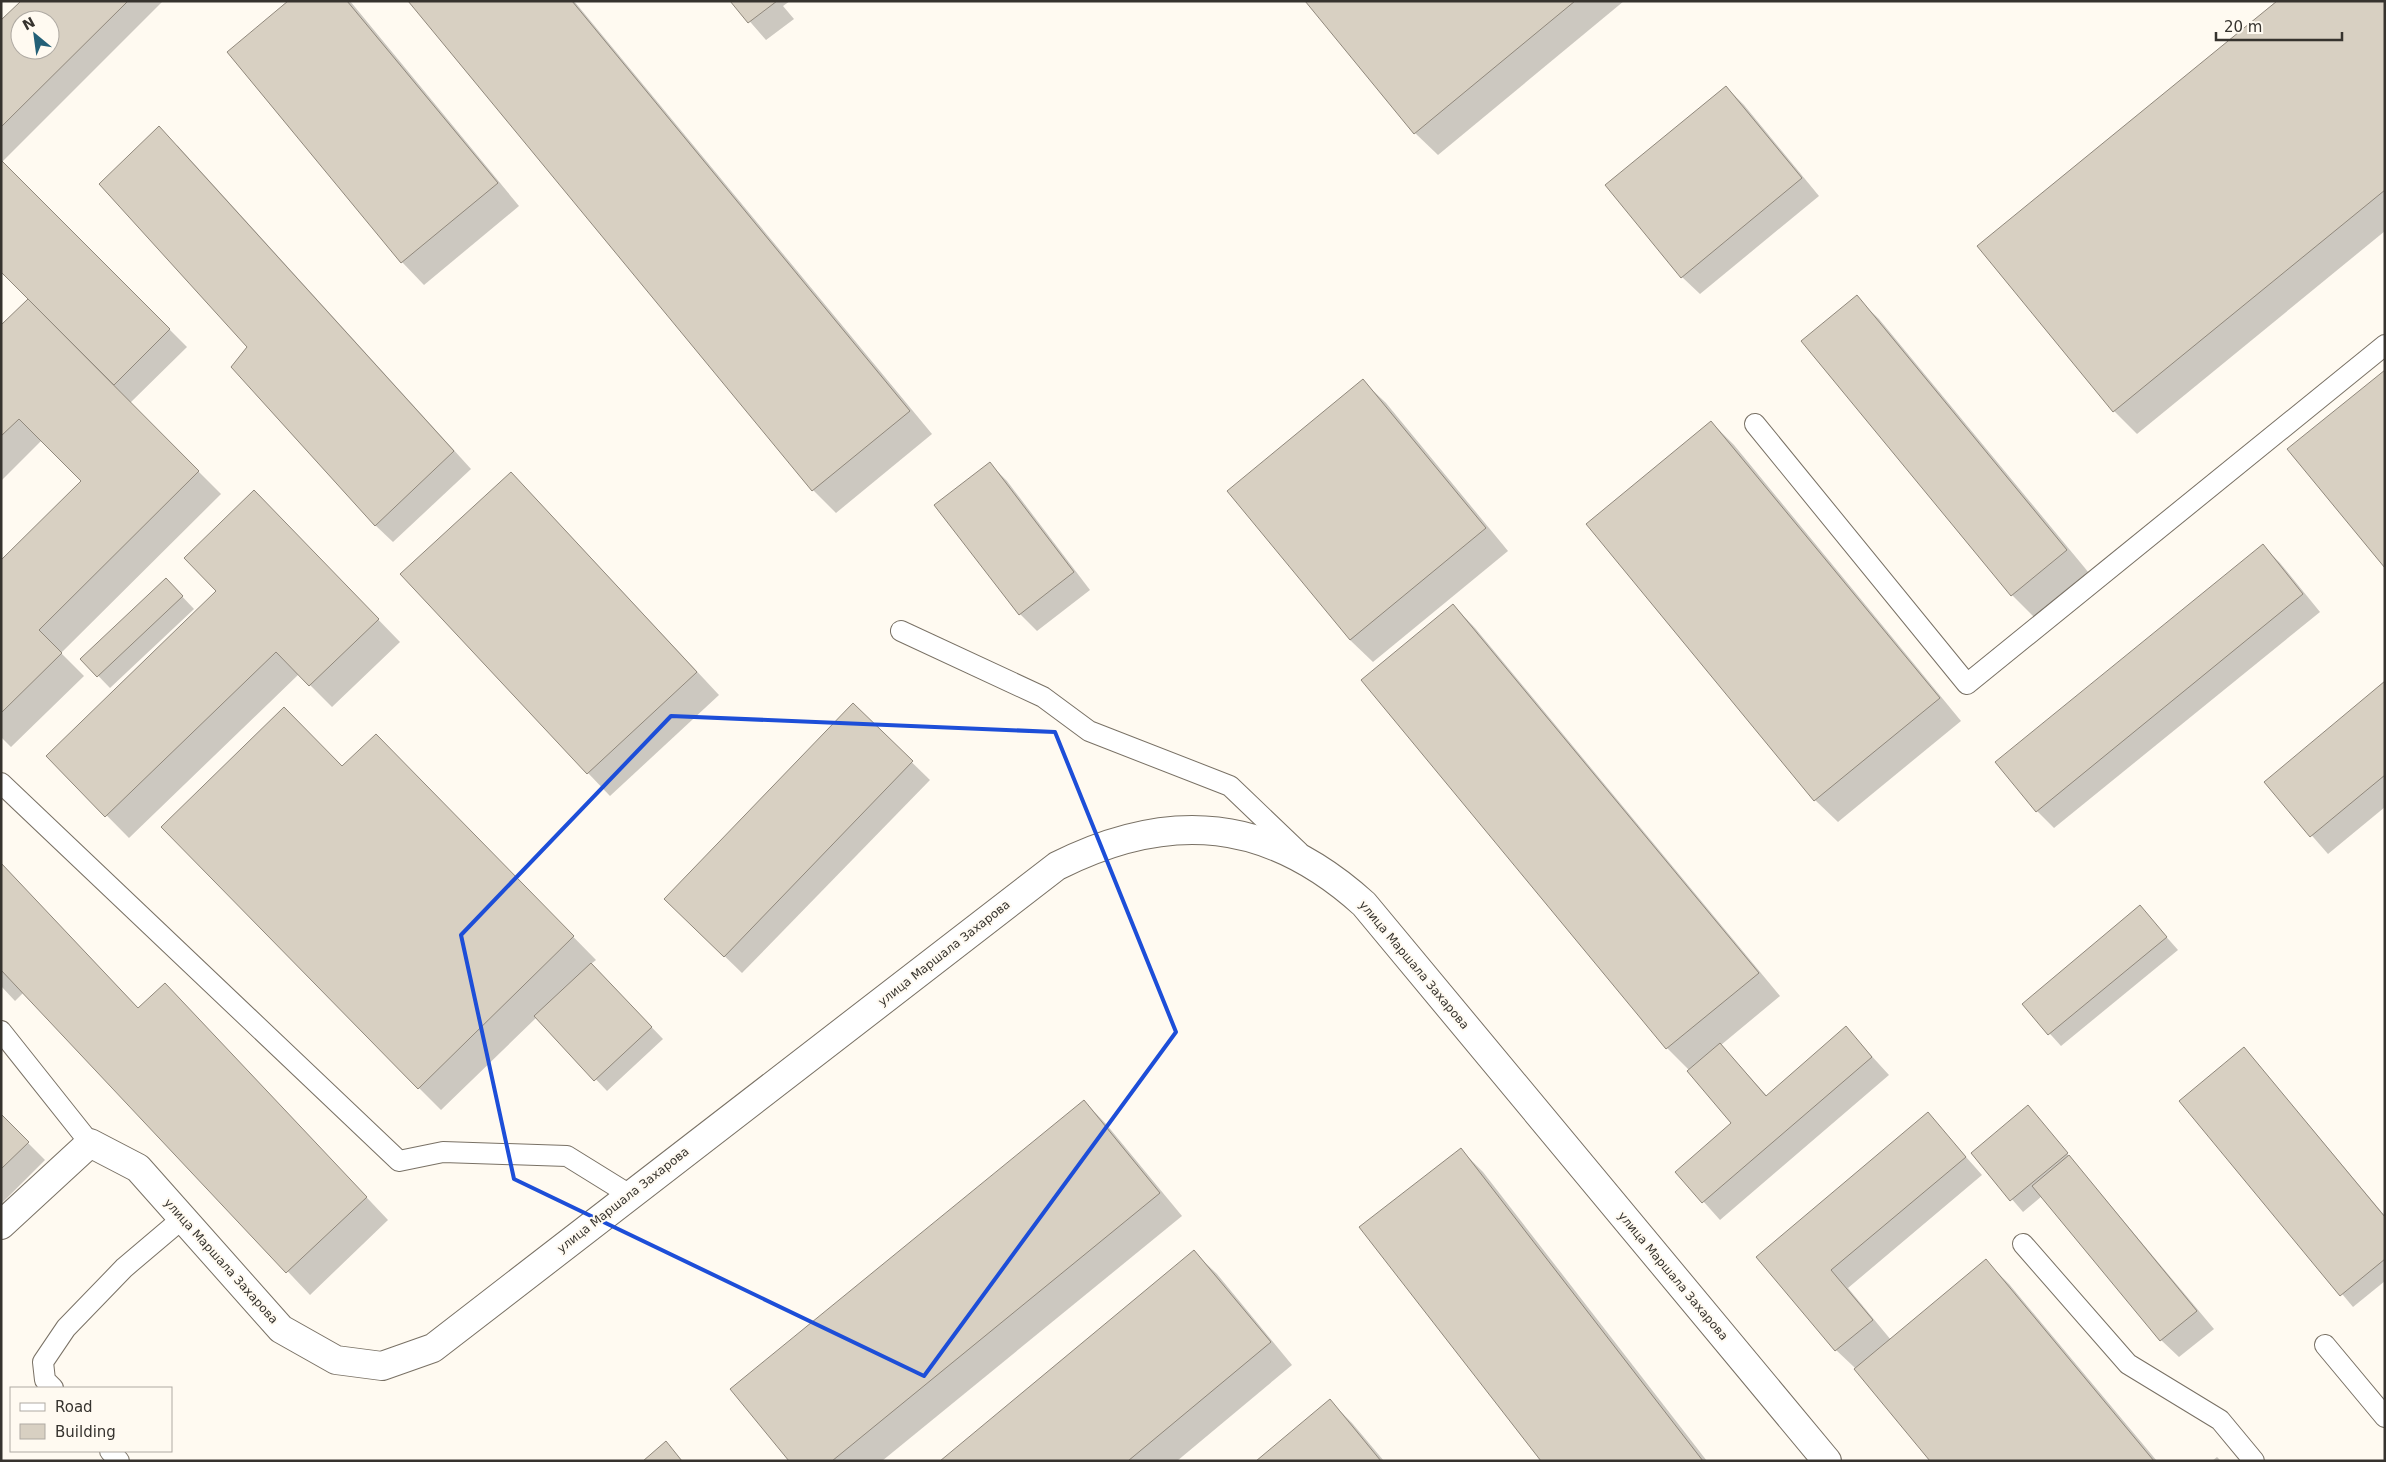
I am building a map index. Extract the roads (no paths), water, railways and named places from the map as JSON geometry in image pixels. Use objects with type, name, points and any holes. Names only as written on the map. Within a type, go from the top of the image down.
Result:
[{"type":"street","name":"улица Маршала Захарова","points":[[90,1142],[138,1168],[281,1329],[336,1360],[382,1366],[433,1348],[1057,866],[1091,849],[1136,836],[1164,831],[1202,830],[1240,835],[1276,846],[1310,862],[1339,881],[1370,910],[1827,1461]]},
{"type":"street","points":[[1,1224],[90,1142]]},
{"type":"lane","points":[[1755,424],[1967,684],[2385,345]]},
{"type":"lane","points":[[901,631],[1043,697],[1089,731],[1230,786],[1310,862]]},
{"type":"lane","points":[[1,783],[399,1162],[443,1152],[568,1156],[630,1194]]},
{"type":"lane","points":[[1,1031],[90,1142]]},
{"type":"lane","points":[[52,1387],[45,1380],[43,1362],[66,1328],[124,1268],[183,1218]]},
{"type":"lane","points":[[2023,1244],[2128,1364],[2220,1420],[2254,1461]]},
{"type":"lane","points":[[2325,1345],[2385,1417]]}]
